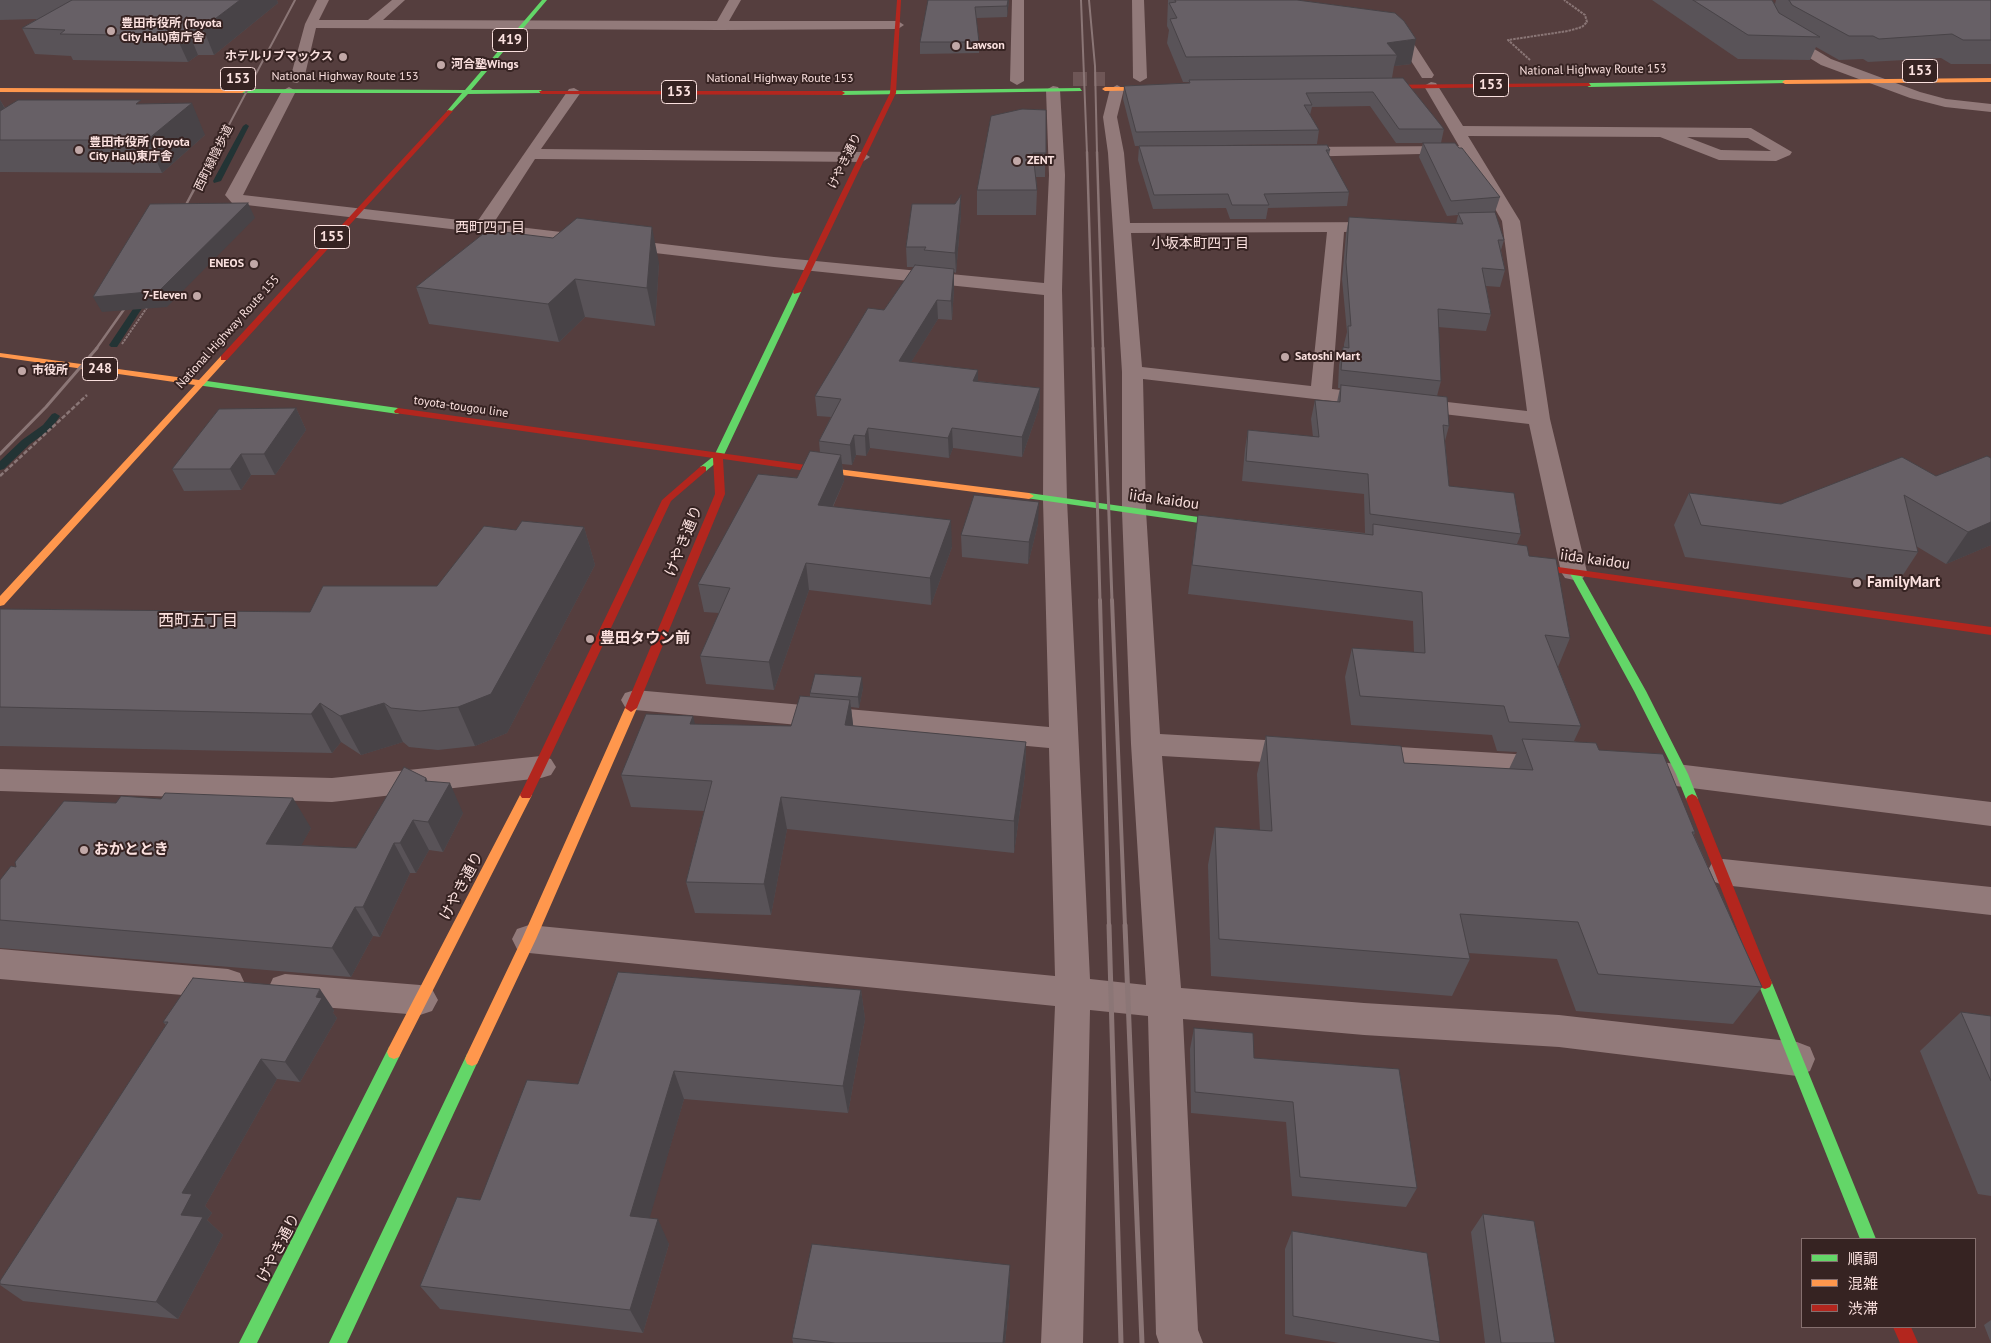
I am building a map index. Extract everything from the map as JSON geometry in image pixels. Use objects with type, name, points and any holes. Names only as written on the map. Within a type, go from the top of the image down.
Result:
[{"type":"main road","name":"419","points":[[470,80],[546,0]]},
{"type":"main road","points":[[894,88],[899,0]]},
{"type":"main road","name":"National Highway Route 153","points":[[1365,81],[1991,70]]},
{"type":"main road","points":[[1109,86],[1140,78],[1169,78]]},
{"type":"main road","name":"153","points":[[0,80],[238,79]]},
{"type":"main road","name":"National Highway Route 153","points":[[0,90],[295,82],[464,92],[574,92],[894,88],[1073,79]]},
{"type":"main road","name":"National Highway Route 153","points":[[470,80],[1080,90]]},
{"type":"main road","name":"National Highway Route 155","points":[[0,603],[464,92],[470,80]]},
{"type":"main road","name":"National Highway Route 153","points":[[1429,80],[1991,80]]},
{"type":"main road","points":[[1109,86],[1176,88]]},
{"type":"main road","name":"けやき通り","points":[[248,1343],[420,1000],[541,767],[667,500],[718,457],[894,88]]},
{"type":"main road","name":"248","points":[[0,355],[200,383]]},
{"type":"main road","name":"toyota-tougou line","points":[[200,383],[718,457]]},
{"type":"main road","name":"けやき通り","points":[[338,1343],[529,939],[634,700],[720,494],[718,457]]},
{"type":"main road","name":"iida kaidou","points":[[718,457],[1241,526]]},
{"type":"main road","name":"iida kaidou","points":[[1506,563],[1991,631]]},
{"type":"main road","points":[[1574,572],[1640,691],[1682,774],[1723,872],[1868,1238]]},
{"type":"main road","points":[[1902,1328],[1909,1343]]},
{"type":"street","points":[[323,0],[311,24],[295,82],[233,195],[238,199],[354,214],[810,265],[1052,290]]},
{"type":"street","points":[[371,24],[399,0]]},
{"type":"street","points":[[720,26],[735,0]]},
{"type":"street","points":[[1017,81],[1018,0]]},
{"type":"street","points":[[1138,0],[1140,78]]},
{"type":"street","points":[[1756,1],[1776,3]]},
{"type":"street","points":[[1756,1],[1764,7],[1768,18],[1780,35],[1826,62],[1915,95],[1945,103],[1991,108]]},
{"type":"street","points":[[311,24],[898,25]]},
{"type":"street","points":[[1374,27],[1400,33],[1511,221],[1539,419],[1574,572]]},
{"type":"street","points":[[1109,86],[1110,117],[1116,153],[1132,372],[1134,511],[1146,744],[1165,1002],[1177,1334],[1182,1343]]},
{"type":"street","points":[[1053,90],[1057,175],[1052,290],[1055,500],[1073,993],[1062,1343]]},
{"type":"street","points":[[482,227],[574,92]]},
{"type":"street","points":[[1459,132],[1662,132],[1751,133],[1784,152],[1776,156],[1719,156],[1662,132]]},
{"type":"street","points":[[1273,152],[1469,150]]},
{"type":"street","points":[[1116,153],[1136,153]]},
{"type":"street","points":[[530,154],[862,157]]},
{"type":"street","points":[[1492,222],[1511,221]]},
{"type":"street","points":[[1122,228],[1404,226]]},
{"type":"street","points":[[1321,394],[1336,227]]},
{"type":"street","points":[[1132,372],[1539,419]]},
{"type":"street","points":[[634,700],[1064,739]]},
{"type":"street","points":[[1146,744],[1573,768]]},
{"type":"street","points":[[0,780],[332,790],[541,767]]},
{"type":"street","points":[[1632,771],[1682,774],[1991,814]]},
{"type":"street","points":[[1723,872],[1991,901]]},
{"type":"street","points":[[529,939],[1165,1002],[1364,1019],[1559,1031],[1797,1059]]},
{"type":"street","points":[[0,964],[420,1000]]},
{"type":"path","points":[[1536,65],[1508,40],[1582,27],[1587,22],[1585,15],[1564,0]]},
{"type":"path","points":[[122,345],[148,305]]},
{"type":"path","points":[[0,476],[76,407],[93,389]]},
{"type":"building","points":[[72,0],[240,0],[203,28],[187,28],[176,36],[60,34],[65,30],[22,28]]},
{"type":"building","points":[[928,0],[1008,0],[1007,6],[975,7],[979,42],[920,42]]},
{"type":"building","points":[[1175,0],[1297,0],[1395,13],[1404,21],[1416,39],[1387,43],[1397,55],[1186,57],[1170,19],[1177,18],[1169,3],[1176,2]]},
{"type":"building","points":[[1693,0],[1772,0],[1779,13],[1820,37],[1748,35]]},
{"type":"building","points":[[1789,0],[1991,0],[1991,40],[1963,40],[1952,34],[1879,39],[1873,36],[1849,36],[1792,5]]},
{"type":"building","points":[[1403,78],[1444,129],[1399,129],[1373,92],[1306,93],[1312,105],[1304,105],[1319,130],[1136,132],[1124,86],[1190,83],[1189,80]]},
{"type":"building","points":[[18,100],[141,100],[136,104],[192,103],[147,140],[0,140],[0,111]]},
{"type":"building","points":[[1022,109],[1046,110],[1046,153],[1033,153],[1037,190],[977,190],[991,116]]},
{"type":"building","points":[[1423,143],[1455,143],[1459,148],[1462,148],[1500,197],[1451,201]]},
{"type":"building","points":[[1327,145],[1330,150],[1326,150],[1349,192],[1264,194],[1269,205],[1232,205],[1228,194],[1154,195],[1139,146]]},
{"type":"building","points":[[961,195],[955,253],[924,250],[926,247],[906,247],[912,204],[955,204]]},
{"type":"building","points":[[248,203],[159,291],[93,297],[150,204]]},
{"type":"building","points":[[1495,212],[1504,240],[1498,240],[1505,270],[1482,268],[1491,314],[1438,309],[1441,381],[1341,370],[1343,347],[1349,348],[1348,326],[1351,326],[1346,262],[1349,217],[1463,224],[1458,213]]},
{"type":"building","points":[[577,218],[652,227],[647,288],[575,279],[548,304],[416,287],[488,230],[553,238]]},
{"type":"building","points":[[915,265],[954,269],[951,301],[937,300],[899,361],[978,370],[973,381],[1040,388],[1022,437],[952,428],[948,438],[868,428],[865,436],[854,435],[850,445],[819,441],[841,399],[815,396],[868,308],[884,310]]},
{"type":"building","points":[[1341,385],[1447,397],[1449,426],[1443,425],[1449,486],[1514,493],[1521,534],[1370,514],[1368,474],[1246,461],[1248,430],[1319,437],[1315,400],[1340,402]]},
{"type":"building","points":[[296,408],[264,454],[241,454],[230,469],[172,469],[219,409]]},
{"type":"building","points":[[810,451],[841,455],[818,505],[951,520],[930,578],[806,563],[769,662],[700,656],[730,588],[698,584],[758,474],[797,478]]},
{"type":"building","points":[[1987,456],[1991,458],[1991,522],[1968,532],[1904,495],[1918,552],[1701,525],[1689,493],[1781,504],[1902,457],[1936,476]]},
{"type":"building","points":[[974,495],[1039,502],[1029,542],[961,535]]},
{"type":"building","points":[[1198,515],[1373,535],[1373,524],[1527,546],[1529,556],[1556,559],[1570,638],[1545,635],[1581,726],[1509,722],[1504,706],[1360,696],[1352,648],[1425,653],[1422,592],[1192,565]]},
{"type":"building","points":[[522,521],[584,527],[491,694],[458,707],[420,711],[391,708],[384,703],[340,716],[320,703],[311,714],[0,707],[0,609],[310,612],[323,586],[437,586],[484,526],[516,530]]},
{"type":"building","points":[[815,674],[862,677],[858,697],[810,693]]},
{"type":"building","points":[[800,696],[850,700],[845,725],[1026,742],[1014,821],[781,797],[764,884],[686,882],[712,781],[621,775],[646,714],[693,716],[690,724],[791,726]]},
{"type":"building","points":[[1266,736],[1401,746],[1404,763],[1533,770],[1522,739],[1596,743],[1599,750],[1663,754],[1695,832],[1692,832],[1762,987],[1598,974],[1578,922],[1460,914],[1470,959],[1219,939],[1215,827],[1272,831]]},
{"type":"building","points":[[404,767],[426,778],[425,781],[450,783],[428,822],[413,820],[400,843],[394,843],[363,907],[355,907],[332,948],[0,920],[0,880],[11,866],[16,867],[15,862],[64,801],[116,803],[121,796],[161,799],[165,793],[293,798],[266,844],[356,848]]},
{"type":"building","points":[[618,972],[861,990],[843,1086],[674,1071],[630,1216],[658,1219],[630,1310],[420,1286],[457,1197],[480,1200],[527,1080],[578,1084]]},
{"type":"building","points":[[193,978],[320,989],[316,997],[322,998],[285,1062],[261,1059],[182,1193],[192,1194],[181,1215],[203,1217],[156,1302],[0,1284],[0,1281],[168,1022],[163,1022]]},
{"type":"building","points":[[1961,1012],[1991,1016],[1991,1081]]},
{"type":"building","points":[[1194,1028],[1253,1033],[1254,1058],[1399,1069],[1417,1188],[1300,1177],[1293,1102],[1195,1092]]},
{"type":"building","points":[[1483,1214],[1534,1221],[1555,1343],[1501,1343]]},
{"type":"building","points":[[1292,1231],[1427,1253],[1440,1342],[1293,1316]]},
{"type":"building","points":[[812,1244],[1010,1265],[1003,1343],[835,1343],[792,1338]]},
{"type":"waterway","points":[[217,181],[246,126]]},
{"type":"waterway","points":[[114,345],[142,302]]},
{"type":"waterway","points":[[0,467],[26,442],[47,427],[55,416]]},
{"type":"tunnel","points":[[1073,79],[1105,79]]},
{"type":"railway","points":[[214,153],[295,0]]},
{"type":"railway","points":[[1081,0],[1087,153]]},
{"type":"railway","points":[[1089,0],[1095,66],[1097,153]]},
{"type":"railway","points":[[180,216],[214,152]]},
{"type":"railway","points":[[1087,152],[1093,349]]},
{"type":"railway","points":[[1097,152],[1103,349]]},
{"type":"railway","points":[[96,349],[132,298]]},
{"type":"railway","points":[[0,454],[46,407],[97,348]]},
{"type":"railway","points":[[1093,348],[1100,601]]},
{"type":"railway","points":[[1103,348],[1112,601]]},
{"type":"railway","points":[[1100,600],[1109,926]]},
{"type":"railway","points":[[1112,600],[1125,926]]},
{"type":"railway","points":[[1109,925],[1121,1343]]},
{"type":"railway","points":[[1125,925],[1142,1343]]},
{"type":"traffic: fast","points":[[450,111],[545,0]]},
{"type":"traffic: fast","points":[[1589,85],[1785,82]]},
{"type":"traffic: fast","points":[[842,93],[1080,90]]},
{"type":"traffic: fast","points":[[242,91],[541,92]]},
{"type":"traffic: fast","points":[[703,469],[718,457],[797,292]]},
{"type":"traffic: fast","points":[[200,383],[398,411]]},
{"type":"traffic: fast","points":[[1029,496],[1234,525]]},
{"type":"traffic: fast","points":[[1574,572],[1640,691],[1682,774],[1692,799]]},
{"type":"traffic: fast","points":[[1765,983],[1868,1238]]},
{"type":"traffic: fast","points":[[248,1343],[394,1052]]},
{"type":"traffic: fast","points":[[338,1343],[472,1059]]},
{"type":"traffic: slow","points":[[1785,82],[1991,80]]},
{"type":"traffic: slow","points":[[1105,89],[1161,89]]},
{"type":"traffic: slow","points":[[0,90],[242,91]]},
{"type":"traffic: slow","points":[[0,355],[200,383]]},
{"type":"traffic: slow","points":[[0,603],[224,358]]},
{"type":"traffic: slow","points":[[806,468],[1029,496]]},
{"type":"traffic: slow","points":[[472,1059],[529,939],[631,708]]},
{"type":"traffic: slow","points":[[394,1052],[526,795]]},
{"type":"traffic: jam","points":[[797,292],[893,93],[899,0]]},
{"type":"traffic: jam","points":[[1371,87],[1589,85]]},
{"type":"traffic: jam","points":[[541,92],[842,93]]},
{"type":"traffic: jam","points":[[224,358],[450,111]]},
{"type":"traffic: jam","points":[[398,411],[806,468]]},
{"type":"traffic: jam","points":[[631,708],[720,494],[718,457]]},
{"type":"traffic: jam","points":[[526,795],[667,500],[703,469]]},
{"type":"traffic: jam","points":[[1522,565],[1991,631]]},
{"type":"traffic: jam","points":[[1692,799],[1765,983]]},
{"type":"traffic: jam","points":[[1902,1328],[1909,1343]]},
{"type":"place","name":"豊田市役所 (Toyota City Hall)南庁舎","points":[[111,31]]},
{"type":"place","name":"Lawson","points":[[956,46]]},
{"type":"place","name":"ホテルリブマックス","points":[[343,57]]},
{"type":"place","name":"河合塾Wings","points":[[441,65]]},
{"type":"place","name":"豊田市役所 (Toyota City Hall)東庁舎","points":[[79,150]]},
{"type":"place","name":"ZENT","points":[[1017,161]]},
{"type":"place","name":"ENEOS","points":[[254,264]]},
{"type":"place","name":"7-Eleven","points":[[197,296]]},
{"type":"place","name":"Satoshi Mart","points":[[1285,357]]},
{"type":"place","name":"市役所","points":[[22,371]]},
{"type":"place","name":"FamilyMart","points":[[1857,583]]},
{"type":"place","name":"豊田タウン前","points":[[590,639]]},
{"type":"place","name":"おかととき","points":[[84,850]]},
{"type":"district","name":"西町四丁目","points":[[490,228]]},
{"type":"district","name":"小坂本町四丁目","points":[[1200,244]]},
{"type":"district","name":"西町五丁目","points":[[198,621]]}]
